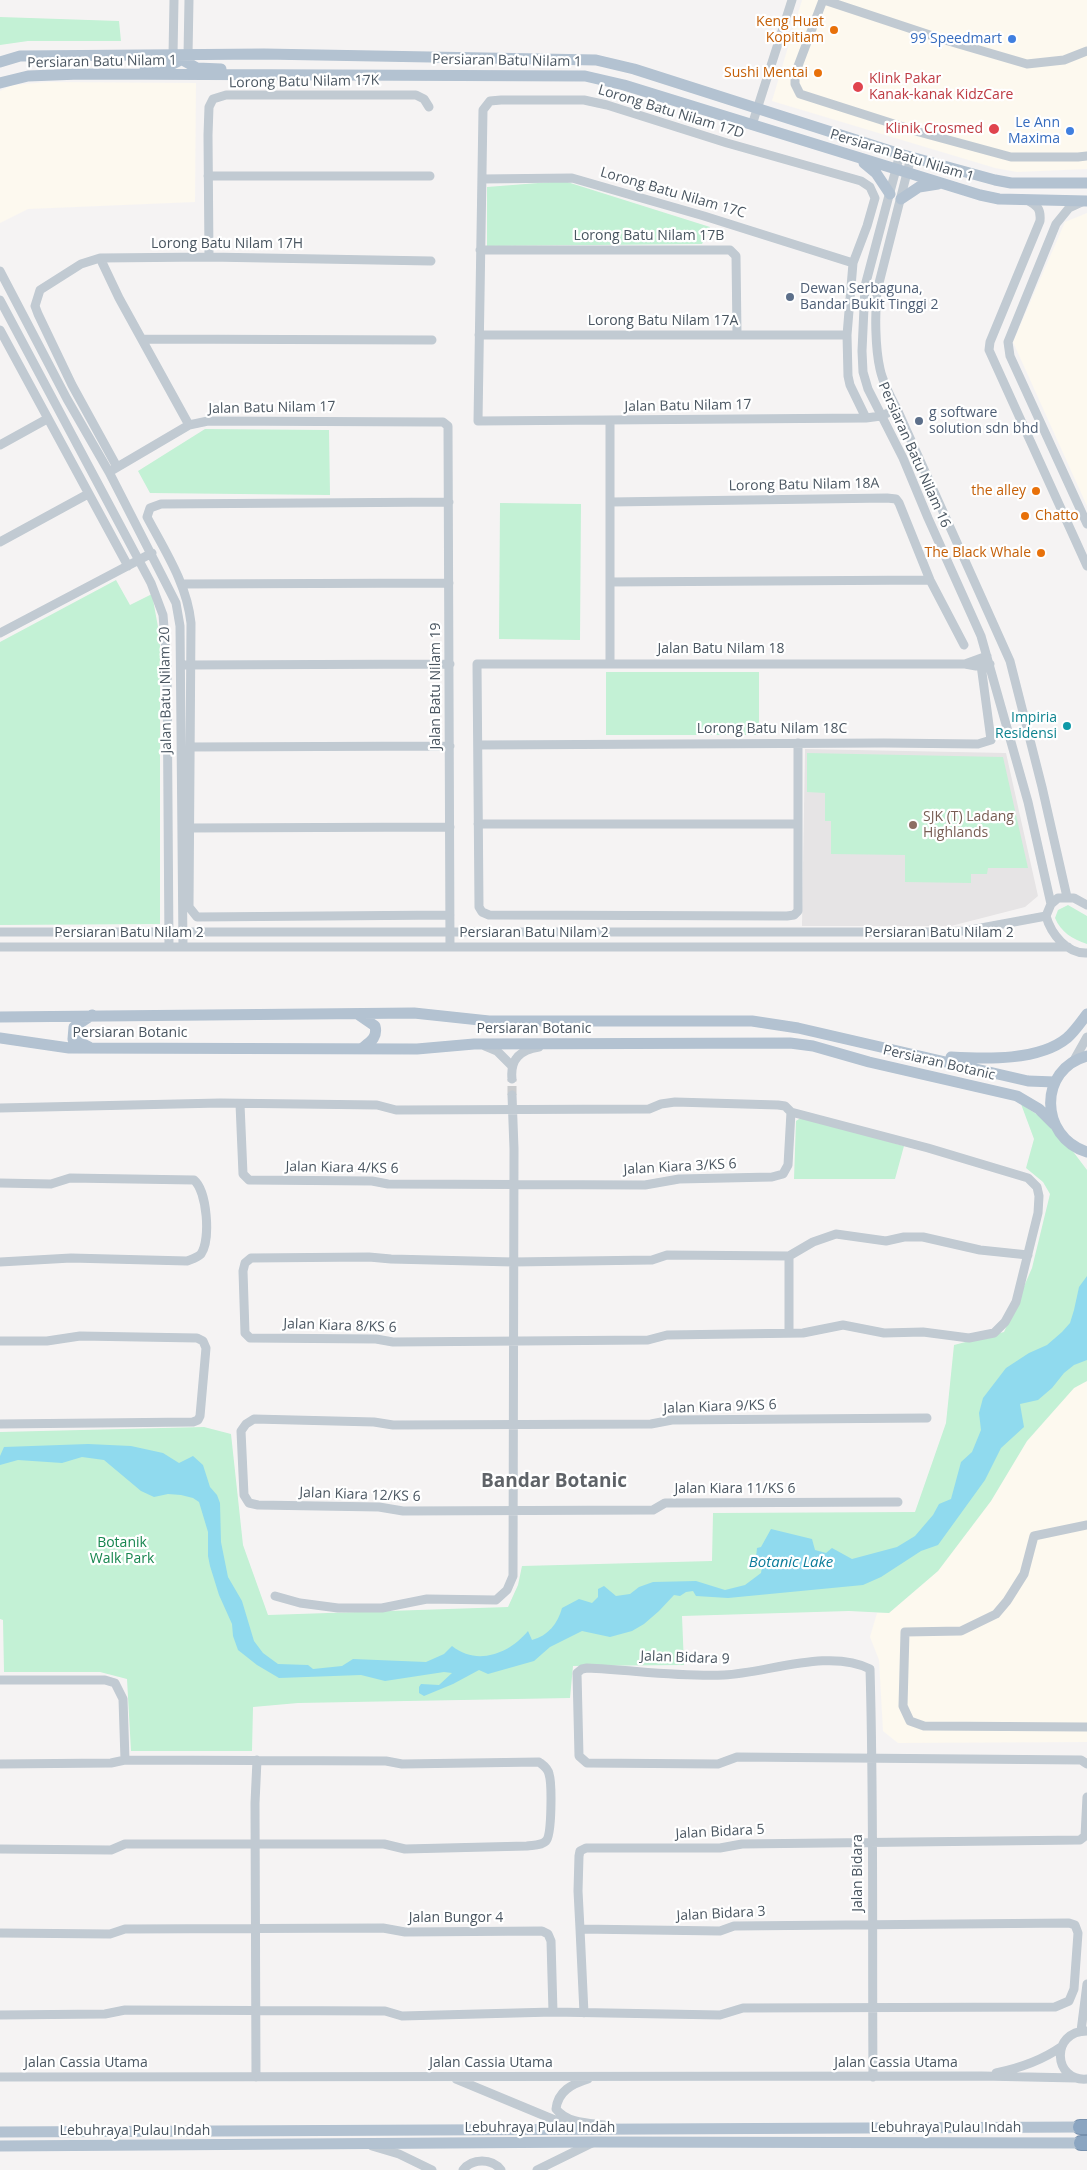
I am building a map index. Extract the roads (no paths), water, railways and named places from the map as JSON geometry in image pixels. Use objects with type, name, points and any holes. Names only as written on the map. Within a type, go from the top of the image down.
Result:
[{"type":"main road","name":"Persiaran Batu Nilam 1","points":[[0,62],[20,56],[180,57],[273,54],[596,60],[634,69],[905,155],[995,180],[1011,183],[1087,183]]},
{"type":"main road","points":[[80,74],[96,69],[155,69],[180,57],[198,68],[261,70],[279,76]]},
{"type":"main road","name":"Persiaran Batu Nilam 1","points":[[0,83],[28,76],[80,74],[585,76],[624,85],[861,160],[999,199],[1086,202]]},
{"type":"main road","points":[[861,160],[876,173],[895,197],[919,187],[942,184]]},
{"type":"main road","name":"Persiaran Botanic","points":[[0,1017],[414,1014],[489,1021],[752,1021],[798,1028],[1028,1081],[1055,1082]]},
{"type":"main road","points":[[924,1056],[980,1059],[1007,1057],[1047,1049],[1066,1039],[1087,1014]]},
{"type":"main road","points":[[91,1048],[73,1039],[72,1033],[74,1027],[92,1015]]},
{"type":"main road","points":[[359,1015],[375,1026],[376,1032],[374,1038],[361,1048]]},
{"type":"main road","name":"Persiaran Botanic","points":[[0,1038],[69,1048],[417,1049],[474,1044],[790,1043],[813,1046],[869,1062],[1017,1096],[1039,1109],[1054,1124],[1064,1139],[1083,1150],[1087,1160]]},
{"type":"main road","points":[[1054,1124],[1051,1096],[1055,1082],[1066,1067],[1087,1056]]},
{"type":"main road","name":"Lebuhraya Pulau Indah","points":[[0,2132],[1084,2127]]},
{"type":"main road","name":"Lebuhraya Pulau Indah","points":[[0,2146],[595,2142],[1084,2143]]},
{"type":"street","points":[[174,0],[180,57]]},
{"type":"street","points":[[180,57],[189,0]]},
{"type":"street","points":[[752,125],[792,0]]},
{"type":"street","points":[[1087,51],[1064,60],[1027,64],[945,40],[824,0],[795,74],[795,84],[800,94],[919,132],[1011,157],[1087,156]]},
{"type":"street","name":"Lorong Batu Nilam 17K","points":[[209,257],[208,176],[210,108],[213,99],[226,95],[416,95],[424,99],[429,107]]},
{"type":"street","name":"Lorong Batu Nilam 17D","points":[[478,421],[483,110],[490,101],[584,100],[607,105],[727,143],[861,181],[870,187],[875,198],[853,263]]},
{"type":"street","name":"Persiaran Batu Nilam 16","points":[[905,155],[877,291],[876,305],[880,369],[886,388],[1010,661],[1042,786],[1067,897]]},
{"type":"street","points":[[208,176],[430,176]]},
{"type":"street","name":"Lorong Batu Nilam 17C","points":[[482,179],[572,178],[704,216],[853,263]]},
{"type":"street","name":"Persiaran Batu Nilam 16","points":[[895,197],[865,286],[862,366],[868,389],[903,458],[928,518],[966,598],[1028,802],[1051,904]]},
{"type":"street","points":[[1027,200],[1037,205],[1040,211],[1040,221],[990,342],[989,350],[1087,566]]},
{"type":"street","points":[[1086,202],[1076,203],[1069,208],[1056,224],[1008,342],[1008,347],[1010,356],[1087,524]]},
{"type":"street","name":"Lorong Batu Nilam 17B","points":[[480,250],[730,250],[736,256],[737,334]]},
{"type":"street","name":"Lorong Batu Nilam 17H","points":[[113,470],[35,306],[36,297],[40,290],[64,274],[81,264],[100,258],[209,257],[431,261]]},
{"type":"street","points":[[100,258],[189,425]]},
{"type":"street","points":[[853,263],[847,334],[848,376],[850,385],[866,418]]},
{"type":"street","name":"Jalan Batu Nilam 20","points":[[0,271],[67,399],[113,470],[176,603],[180,626],[183,947]]},
{"type":"street","points":[[0,286],[13,297]]},
{"type":"street","name":"Jalan Batu Nilam 20","points":[[0,300],[158,597],[163,615],[167,665],[169,947]]},
{"type":"street","points":[[0,330],[3,344],[47,419],[128,566]]},
{"type":"street","name":"Lorong Batu Nilam 17A","points":[[479,335],[847,334]]},
{"type":"street","points":[[142,338],[432,340]]},
{"type":"street","name":"Jalan Batu Nilam 20","points":[[67,399],[66,407],[77,428],[74,431],[68,431]]},
{"type":"street","name":"Jalan Batu Nilam 17","points":[[478,421],[866,418],[881,416],[897,409]]},
{"type":"street","points":[[0,445],[47,419]]},
{"type":"street","points":[[610,421],[610,663]]},
{"type":"street","name":"Jalan Batu Nilam 17","points":[[113,470],[189,425],[208,422],[443,422],[448,426]]},
{"type":"street","name":"Jalan Batu Nilam 19","points":[[448,426],[450,947]]},
{"type":"street","points":[[0,542],[88,494]]},
{"type":"street","name":"Lorong Batu Nilam 18A","points":[[610,502],[888,498],[896,500],[899,503],[930,580],[964,645]]},
{"type":"street","points":[[449,502],[161,504],[150,508],[147,511],[146,517],[182,584],[189,604],[191,623],[190,907],[197,917],[450,915]]},
{"type":"street","points":[[0,633],[152,553]]},
{"type":"street","points":[[610,582],[930,580]]},
{"type":"street","points":[[182,584],[449,583]]},
{"type":"street","name":"Jalan Batu Nilam 18","points":[[478,745],[477,664],[965,664],[986,662]]},
{"type":"street","name":"Lorong Batu Nilam 18C","points":[[478,745],[978,744],[991,740],[986,662]]},
{"type":"street","points":[[167,665],[450,664]]},
{"type":"street","points":[[478,745],[479,907],[482,912],[489,915],[787,916],[794,915],[798,911],[798,743]]},
{"type":"street","points":[[190,747],[450,746]]},
{"type":"street","points":[[478,824],[798,824]]},
{"type":"street","points":[[190,828],[450,827]]},
{"type":"street","points":[[1086,956],[1068,947],[1056,937],[1046,916],[1051,904],[1058,898],[1067,897],[1079,900],[1087,905]]},
{"type":"street","name":"Persiaran Batu Nilam 2","points":[[0,932],[965,931],[1046,916]]},
{"type":"street","points":[[826,932],[826,947]]},
{"type":"street","name":"Persiaran Batu Nilam 2","points":[[0,947],[1068,947]]},
{"type":"street","points":[[1073,1062],[1087,1036]]},
{"type":"street","points":[[474,1044],[489,1047],[512,1066]]},
{"type":"street","points":[[512,1080],[512,1066],[519,1054],[532,1048],[554,1044]]},
{"type":"street","points":[[275,1596],[300,1603],[338,1608],[382,1608],[427,1599],[496,1600],[507,1590],[513,1576],[514,1184],[512,1095]]},
{"type":"street","name":"Jalan Kiara 8/KS 6","points":[[0,1108],[220,1103],[377,1104],[396,1110],[512,1110],[649,1109],[661,1104],[675,1102],[778,1104],[785,1106],[791,1112],[928,1148],[1028,1178],[1037,1187],[1039,1196],[1038,1214],[1016,1302],[1005,1322],[994,1332],[969,1338],[923,1332],[884,1333],[843,1325],[815,1332],[667,1335],[648,1340],[514,1342],[393,1342],[376,1339],[250,1338],[245,1332],[243,1271],[245,1263],[251,1258],[369,1257],[391,1260],[513,1262]]},
{"type":"street","name":"Jalan Kiara 4/KS 6","points":[[240,1104],[242,1174],[249,1180],[372,1181],[388,1184],[514,1184]]},
{"type":"street","name":"Jalan Kiara 3/KS 6","points":[[514,1184],[645,1185],[679,1179],[778,1176],[783,1174],[788,1165],[791,1112]]},
{"type":"street","points":[[0,1183],[51,1184],[70,1178],[194,1180],[200,1185],[205,1199],[206,1223],[204,1247],[201,1254],[187,1261],[71,1258],[0,1262]]},
{"type":"street","points":[[513,1262],[652,1260],[667,1255],[789,1256],[813,1242],[836,1234],[886,1241],[904,1237],[923,1237],[980,1250],[1028,1255]]},
{"type":"street","points":[[789,1256],[789,1333]]},
{"type":"street","points":[[0,1341],[47,1341],[80,1336],[197,1338],[202,1341],[206,1348],[200,1416],[198,1420],[193,1422],[0,1424]]},
{"type":"street","name":"Jalan Kiara 9/KS 6","points":[[241,1431],[246,1424],[254,1419],[374,1422],[393,1425],[513,1423],[651,1424],[672,1420],[927,1418]]},
{"type":"street","name":"Jalan Kiara 12/KS 6","points":[[241,1431],[244,1495],[250,1503],[258,1505],[379,1507],[403,1512],[513,1510]]},
{"type":"street","name":"Jalan Kiara 11/KS 6","points":[[513,1510],[653,1510],[665,1503],[898,1502]]},
{"type":"street","points":[[1087,1525],[1034,1536],[1024,1574],[1007,1601],[996,1614],[961,1630],[905,1632],[903,1706],[910,1721],[924,1726],[1087,1727]]},
{"type":"street","name":"Jalan Bidara 9","points":[[870,1669],[847,1662],[823,1662],[796,1663],[725,1675],[582,1669],[577,1672],[576,1677],[580,1756],[588,1763],[718,1764],[737,1757],[871,1759]]},
{"type":"street","name":"Jalan Bidara","points":[[870,1669],[873,1842],[873,2077]]},
{"type":"street","points":[[0,1680],[105,1680],[115,1683],[123,1699],[125,1760]]},
{"type":"street","points":[[871,1759],[1081,1760],[1087,1764]]},
{"type":"street","points":[[0,1764],[111,1763],[125,1760],[386,1761],[402,1764],[539,1762],[549,1774],[551,1805],[549,1836],[542,1844],[527,1846],[405,1849],[384,1844],[126,1844],[111,1850],[0,1849]]},
{"type":"street","points":[[256,2077],[255,1844],[257,1760]]},
{"type":"street","name":"Jalan Bidara 5","points":[[580,1929],[579,1856],[580,1851],[586,1848],[720,1848],[742,1844],[1080,1840],[1084,1836],[1087,1801]]},
{"type":"street","name":"Jalan Bidara 3","points":[[0,2015],[105,2014],[126,2010],[256,2010],[385,2011],[402,2016],[553,2012],[720,2015],[743,2008],[1055,2008],[1068,2001],[1074,1989],[1078,1933],[1075,1925],[1068,1923],[734,1926],[720,1931],[580,1929]]},
{"type":"street","name":"Jalan Bungor 4","points":[[0,1933],[110,1934],[126,1929],[256,1927],[382,1928],[405,1932],[542,1931],[548,1934],[551,1941],[553,2012]]},
{"type":"street","points":[[580,1929],[584,2013]]},
{"type":"street","points":[[1084,2031],[1087,1984]]},
{"type":"street","name":"Jalan Cassia Utama","points":[[982,2076],[1022,2067],[1051,2055],[1061,2047],[1069,2036],[1084,2031]]},
{"type":"street","points":[[1061,2047],[1060,2054],[1064,2069],[1076,2078]]},
{"type":"street","points":[[595,2076],[574,2084],[562,2093],[557,2100],[556,2109],[562,2116],[573,2120],[631,2129]]},
{"type":"street","name":"Jalan Cassia Utama","points":[[0,2077],[982,2076],[1087,2079]]},
{"type":"street","points":[[446,2077],[461,2081],[576,2129]]},
{"type":"street","points":[[537,2170],[595,2142]]},
{"type":"street","points":[[366,2144],[399,2154],[432,2170]]},
{"type":"street","points":[[463,2170],[472,2162],[483,2161],[491,2162],[501,2170]]},
{"type":"water","name":"Botanic Lake","points":[[1087,1276],[1087,1360],[1074,1365],[1064,1373],[1052,1388],[1038,1400],[1020,1404],[1024,1427],[1001,1448],[985,1480],[938,1545],[921,1551],[881,1577],[863,1585],[728,1598],[696,1596],[693,1591],[686,1592],[680,1596],[674,1595],[644,1624],[632,1631],[610,1637],[582,1631],[550,1647],[534,1661],[488,1674],[479,1670],[453,1684],[424,1696],[419,1693],[421,1684],[439,1685],[452,1673],[444,1672],[385,1681],[361,1675],[279,1678],[257,1665],[238,1650],[233,1636],[232,1624],[219,1595],[210,1566],[208,1532],[199,1502],[193,1498],[168,1494],[154,1497],[141,1491],[104,1460],[82,1457],[62,1463],[18,1460],[0,1465],[0,1456],[4,1447],[88,1444],[131,1446],[163,1453],[179,1463],[193,1456],[203,1465],[210,1487],[217,1495],[220,1503],[221,1542],[228,1577],[242,1601],[254,1641],[263,1653],[278,1664],[308,1665],[313,1669],[342,1666],[353,1659],[426,1662],[444,1654],[452,1646],[472,1655],[492,1655],[512,1646],[528,1631],[532,1640],[543,1635],[555,1624],[562,1608],[579,1599],[592,1603],[598,1597],[598,1589],[604,1586],[616,1596],[630,1594],[639,1587],[653,1582],[696,1581],[725,1590],[745,1585],[761,1573],[763,1561],[756,1557],[757,1548],[761,1547],[771,1529],[812,1539],[815,1550],[826,1553],[832,1548],[852,1559],[897,1547],[915,1536],[933,1515],[939,1504],[951,1499],[961,1462],[972,1452],[981,1430],[979,1413],[983,1398],[1006,1368],[1029,1353],[1047,1345],[1070,1323],[1079,1287]]},
{"type":"tunnel","points":[[512,1079],[512,1095]]},
{"type":"place","name":"Keng Huat Kopitiam","points":[[834,30]]},
{"type":"place","name":"99 Speedmart","points":[[1012,39]]},
{"type":"place","name":"Sushi Mentai","points":[[818,73]]},
{"type":"place","name":"Klink Pakar Kanak-kanak KidzCare","points":[[858,87]]},
{"type":"place","name":"Klinik Crosmed","points":[[994,129]]},
{"type":"place","name":"Le Ann Maxima","points":[[1070,131]]},
{"type":"place","name":"Dewan Serbaguna, Bandar Bukit Tinggi 2","points":[[790,297]]},
{"type":"place","name":"g software solution sdn bhd","points":[[919,421]]},
{"type":"place","name":"the alley","points":[[1036,491]]},
{"type":"place","name":"Chatto","points":[[1025,516]]},
{"type":"place","name":"The Black Whale","points":[[1041,553]]},
{"type":"place","name":"Impiria Residensi","points":[[1067,726]]},
{"type":"place","name":"SJK (T) Ladang Highlands","points":[[913,825]]},
{"type":"district","name":"Bandar Botanic","points":[[554,1482]]},
{"type":"park label","name":"Botanik Walk Park","points":[[122,1552]]}]
